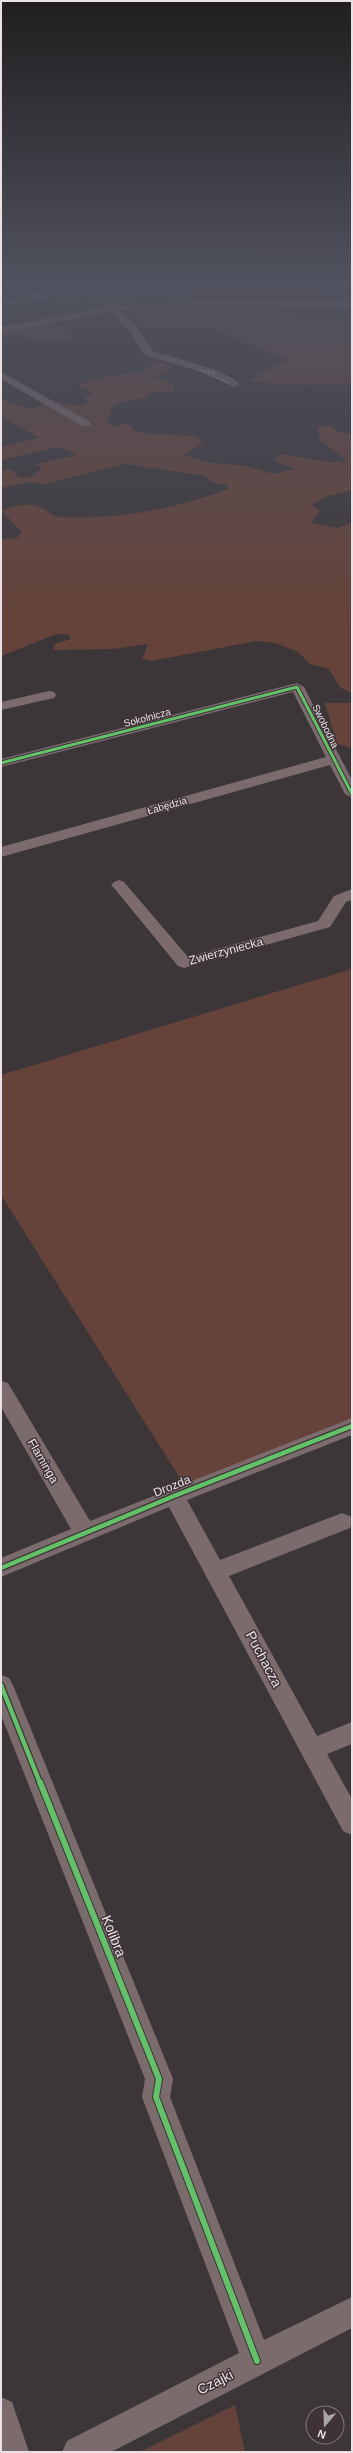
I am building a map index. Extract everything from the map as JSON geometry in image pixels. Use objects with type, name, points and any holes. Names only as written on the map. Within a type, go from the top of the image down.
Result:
[{"type":"street","points":[[38,396],[86,424]]},
{"type":"street","name":"Swobodna","points":[[297,687],[352,794]]},
{"type":"street","name":"Sokolnicza","points":[[1,763],[297,687]]},
{"type":"street","points":[[1,706],[49,695]]},
{"type":"street","name":"Łabędzia","points":[[1,852],[334,759]]},
{"type":"street","name":"Zwierzyniecka","points":[[119,885],[184,963],[324,924],[340,899],[352,894]]},
{"type":"street","name":"Flaminga","points":[[1,1389],[86,1533]]},
{"type":"street","name":"Drozda","points":[[1,1568],[174,1496],[352,1426]]},
{"type":"street","name":"Puchacza","points":[[174,1496],[352,1823]]},
{"type":"street","points":[[216,1571],[342,1522]]},
{"type":"street","name":"Kolibra","points":[[1,1685],[159,2079],[156,2097],[257,2361]]},
{"type":"street","points":[[312,1749],[352,1732]]},
{"type":"street","name":"Czajki","points":[[78,2452],[352,2312]]},
{"type":"street","points":[[1,2413],[13,2452]]},
{"type":"shaded area","points":[[87,396],[147,396],[146,398],[124,401],[110,408],[111,415],[107,423],[112,427],[125,424],[130,426],[132,430],[149,434],[196,436],[203,443],[184,455],[205,462],[247,466],[273,474],[295,469],[274,460],[281,454],[329,462],[348,462],[320,440],[317,428],[330,425],[338,432],[352,434],[352,490],[328,496],[311,505],[320,510],[311,523],[337,528],[352,523],[352,693],[341,688],[328,668],[310,664],[298,652],[275,643],[256,641],[151,661],[142,659],[148,644],[113,649],[53,650],[55,644],[71,639],[68,634],[56,634],[1,656],[1,539],[17,538],[22,532],[1,510],[17,506],[32,505],[42,508],[57,517],[125,515],[186,503],[228,489],[227,485],[211,482],[206,476],[125,464],[45,484],[29,482],[1,488],[1,471],[11,469],[19,478],[31,477],[42,469],[36,464],[78,455],[58,447],[1,460],[1,447],[39,438],[1,416],[1,399],[29,409],[50,402],[80,406],[89,402],[84,398]]},
{"type":"shaded area","points":[[325,703],[352,703],[352,748],[337,744]]},
{"type":"shaded area","points":[[352,969],[352,1421],[185,1486],[1,1195],[1,1075]]},
{"type":"shaded area","points":[[235,2405],[245,2452],[140,2452]]},
{"type":"cycle path","points":[[1,763],[297,687],[352,794]]},
{"type":"cycle path","points":[[1,1568],[174,1496],[352,1426]]},
{"type":"cycle path","points":[[1,1685],[159,2079],[156,2097],[257,2361]]}]
